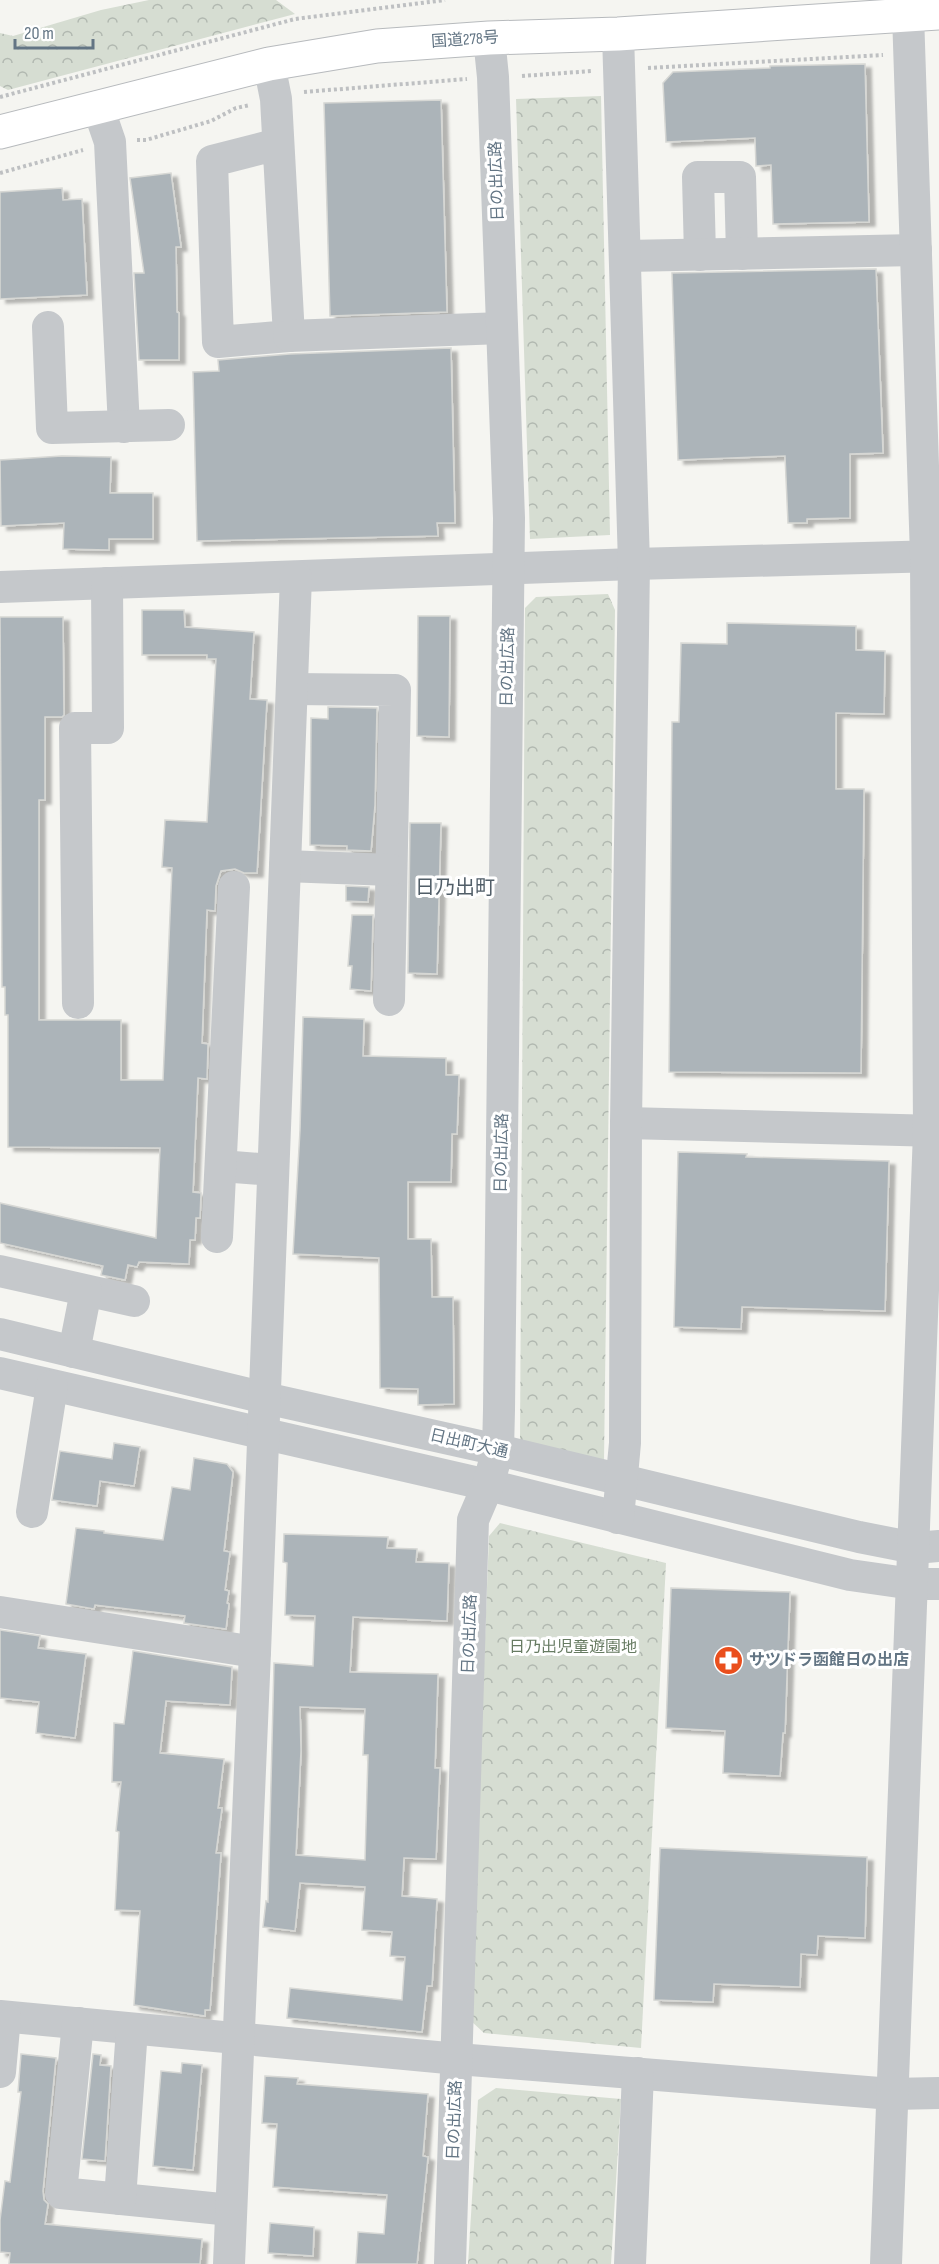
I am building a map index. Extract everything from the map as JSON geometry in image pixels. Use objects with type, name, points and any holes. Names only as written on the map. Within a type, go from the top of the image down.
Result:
[{"type":"highway","name":"国道278号","points":[[0,132],[269,64],[377,46],[489,38],[618,34],[924,13]]},
{"type":"street","points":[[886,2264],[892,2094],[927,1547],[934,1132],[932,556],[916,250],[924,13]]},
{"type":"street","points":[[618,34],[634,564],[626,1123],[626,1443],[618,1518]]},
{"type":"street","name":"日の出広路","points":[[450,2264],[473,1520],[488,1485],[498,1450],[509,518],[493,77],[489,38]]},
{"type":"street","points":[[269,64],[276,99],[289,336]]},
{"type":"street","points":[[98,107],[110,142],[124,426]]},
{"type":"street","points":[[278,144],[212,161],[218,342],[289,336],[502,328]]},
{"type":"street","points":[[700,255],[698,177],[740,177],[742,254]]},
{"type":"street","points":[[626,256],[916,250]]},
{"type":"street","points":[[48,327],[52,428],[169,425]]},
{"type":"street","points":[[0,587],[634,564],[932,556]]},
{"type":"street","points":[[229,2264],[296,577]]},
{"type":"street","points":[[78,1003],[75,728],[108,728],[107,583]]},
{"type":"street","points":[[292,689],[395,690],[389,1000]]},
{"type":"street","points":[[285,866],[391,870]]},
{"type":"street","points":[[217,1237],[234,887]]},
{"type":"street","points":[[232,944],[282,948]]},
{"type":"street","points":[[626,1123],[934,1132]]},
{"type":"street","points":[[221,1166],[273,1170]]},
{"type":"street","points":[[0,1271],[134,1301]]},
{"type":"street","points":[[74,1352],[86,1291]]},
{"type":"street","name":"日出町大通","points":[[0,1334],[859,1537],[927,1547]]},
{"type":"street","points":[[0,1373],[488,1485],[850,1575],[926,1584]]},
{"type":"street","points":[[32,1512],[52,1386]]},
{"type":"street","points":[[0,1612],[255,1652]]},
{"type":"street","points":[[0,2072],[3,2017],[458,2060],[892,2094],[939,2093]]},
{"type":"street","points":[[78,2023],[61,2193],[231,2210]]},
{"type":"street","points":[[120,2199],[132,2028]]},
{"type":"street","points":[[630,2264],[638,2073]]},
{"type":"path","points":[[0,97],[294,19],[444,0]]},
{"type":"green space","points":[[149,0],[276,0],[295,14],[8,90],[0,86],[0,33],[13,36],[101,10]]},
{"type":"green space","points":[[601,96],[610,535],[530,539],[516,99]]},
{"type":"green space","points":[[608,594],[615,610],[604,1461],[520,1440],[525,608],[536,597]]},
{"type":"green space","name":"日乃出児童遊園地","points":[[500,1523],[666,1563],[641,2048],[484,2033],[470,2020],[489,1536]]},
{"type":"green space","points":[[496,2088],[621,2099],[611,2264],[468,2264],[478,2100]]},
{"type":"building","points":[[865,64],[869,222],[773,224],[771,165],[756,166],[755,138],[666,142],[663,83],[673,72],[770,68],[770,66]]},
{"type":"building","points":[[441,100],[447,312],[330,316],[324,103]]},
{"type":"building","points":[[171,173],[181,247],[176,247],[179,360],[139,360],[134,273],[144,273],[130,178]]},
{"type":"building","points":[[62,188],[63,200],[82,199],[87,295],[0,299],[0,192]]},
{"type":"building","points":[[876,269],[883,453],[850,454],[850,518],[807,519],[807,523],[788,523],[785,456],[678,460],[672,273]]},
{"type":"building","points":[[451,348],[455,523],[437,523],[438,536],[197,541],[193,372],[219,371],[218,360],[290,354]]},
{"type":"building","points":[[62,456],[111,457],[110,493],[153,493],[153,539],[109,539],[109,550],[63,549],[64,523],[1,526],[0,460]]},
{"type":"building","points":[[142,610],[184,610],[185,627],[254,632],[250,699],[267,700],[257,873],[244,873],[235,869],[221,871],[216,886],[215,911],[207,910],[202,1043],[208,1044],[207,1079],[198,1078],[193,1192],[201,1193],[200,1218],[196,1218],[195,1240],[190,1240],[189,1264],[139,1262],[137,1267],[128,1265],[125,1280],[101,1275],[103,1266],[0,1243],[0,1203],[156,1238],[160,1148],[8,1147],[8,1015],[5,1015],[5,987],[2,987],[0,617],[63,617],[64,715],[45,717],[45,800],[39,800],[39,1020],[121,1020],[121,1080],[163,1080],[172,868],[162,867],[165,820],[207,822],[216,659],[207,659],[207,655],[142,655]]},
{"type":"building","points":[[418,616],[450,616],[449,737],[417,736]]},
{"type":"building","points":[[727,623],[856,626],[856,650],[885,651],[884,714],[836,713],[836,789],[864,789],[861,1073],[669,1072],[672,722],[679,722],[681,643],[727,644]]},
{"type":"building","points":[[328,707],[377,708],[375,805],[371,851],[347,850],[347,846],[310,845],[311,718],[328,719]]},
{"type":"building","points":[[410,823],[441,823],[437,974],[408,973]]},
{"type":"building","points":[[346,886],[369,887],[368,902],[346,901]]},
{"type":"building","points":[[352,915],[373,915],[371,991],[350,989],[352,966],[348,966]]},
{"type":"building","points":[[303,1017],[364,1019],[363,1056],[446,1058],[446,1075],[459,1075],[457,1134],[452,1134],[451,1182],[408,1182],[408,1239],[431,1239],[432,1297],[453,1297],[454,1404],[418,1405],[418,1389],[380,1388],[379,1258],[293,1254]]},
{"type":"building","points":[[678,1152],[747,1154],[746,1157],[889,1161],[885,1311],[742,1307],[741,1329],[674,1327]]},
{"type":"building","points":[[114,1443],[140,1447],[134,1486],[100,1481],[97,1506],[52,1500],[60,1451],[112,1459]]},
{"type":"building","points":[[194,1458],[227,1464],[233,1472],[224,1551],[230,1552],[225,1590],[229,1591],[226,1629],[184,1623],[185,1616],[95,1605],[94,1609],[66,1604],[76,1528],[163,1540],[172,1487],[190,1490]]},
{"type":"building","points":[[284,1534],[388,1537],[387,1548],[417,1549],[416,1562],[449,1563],[447,1621],[353,1617],[350,1672],[438,1674],[435,1768],[440,1768],[436,1859],[404,1858],[402,1896],[437,1899],[432,1986],[427,1986],[422,2032],[287,2018],[290,1988],[402,2000],[405,1957],[390,1956],[392,1932],[362,1930],[365,1887],[300,1883],[295,1931],[263,1927],[266,1901],[268,1902],[274,1663],[313,1666],[315,1616],[285,1615],[287,1563],[283,1562]],"holes":[[[300,1707],[365,1709],[363,1755],[368,1755],[365,1860],[296,1855],[301,1751]]]},
{"type":"building","name":"サツドラ函館日の出店","points":[[671,1588],[790,1592],[785,1733],[783,1733],[780,1776],[723,1773],[725,1731],[666,1728]]},
{"type":"building","points":[[0,1630],[40,1636],[38,1648],[86,1654],[75,1738],[36,1733],[39,1702],[0,1698]]},
{"type":"building","points":[[133,1651],[232,1667],[230,1705],[166,1701],[160,1753],[224,1759],[218,1808],[222,1808],[216,1853],[221,1853],[210,2010],[205,2010],[205,2016],[134,2005],[140,1911],[115,1910],[119,1832],[116,1831],[121,1782],[112,1782],[114,1723],[124,1724]]},
{"type":"building","points":[[660,1848],[867,1857],[865,1938],[818,1936],[817,1955],[801,1954],[800,1987],[714,1984],[713,2002],[654,2000]]},
{"type":"building","points":[[21,2054],[56,2058],[43,2191],[44,2200],[48,2204],[45,2224],[202,2239],[200,2264],[9,2264],[10,2253],[0,2252],[0,2220],[5,2181],[10,2182],[21,2092],[18,2092]]},
{"type":"building","points":[[93,2054],[101,2055],[100,2065],[111,2066],[105,2161],[82,2159]]},
{"type":"building","points":[[182,2063],[202,2065],[193,2170],[153,2166],[161,2071],[181,2073]]},
{"type":"building","points":[[265,2076],[298,2078],[297,2084],[428,2094],[423,2156],[428,2157],[417,2264],[356,2264],[358,2232],[384,2234],[387,2195],[273,2187],[277,2124],[262,2123]]},
{"type":"building","points":[[270,2223],[314,2227],[313,2256],[268,2253]]},
{"type":"place","name":"サツドラ函館日の出店","points":[[728,1660]]},
{"type":"district","name":"日乃出町","points":[[455,888]]}]
